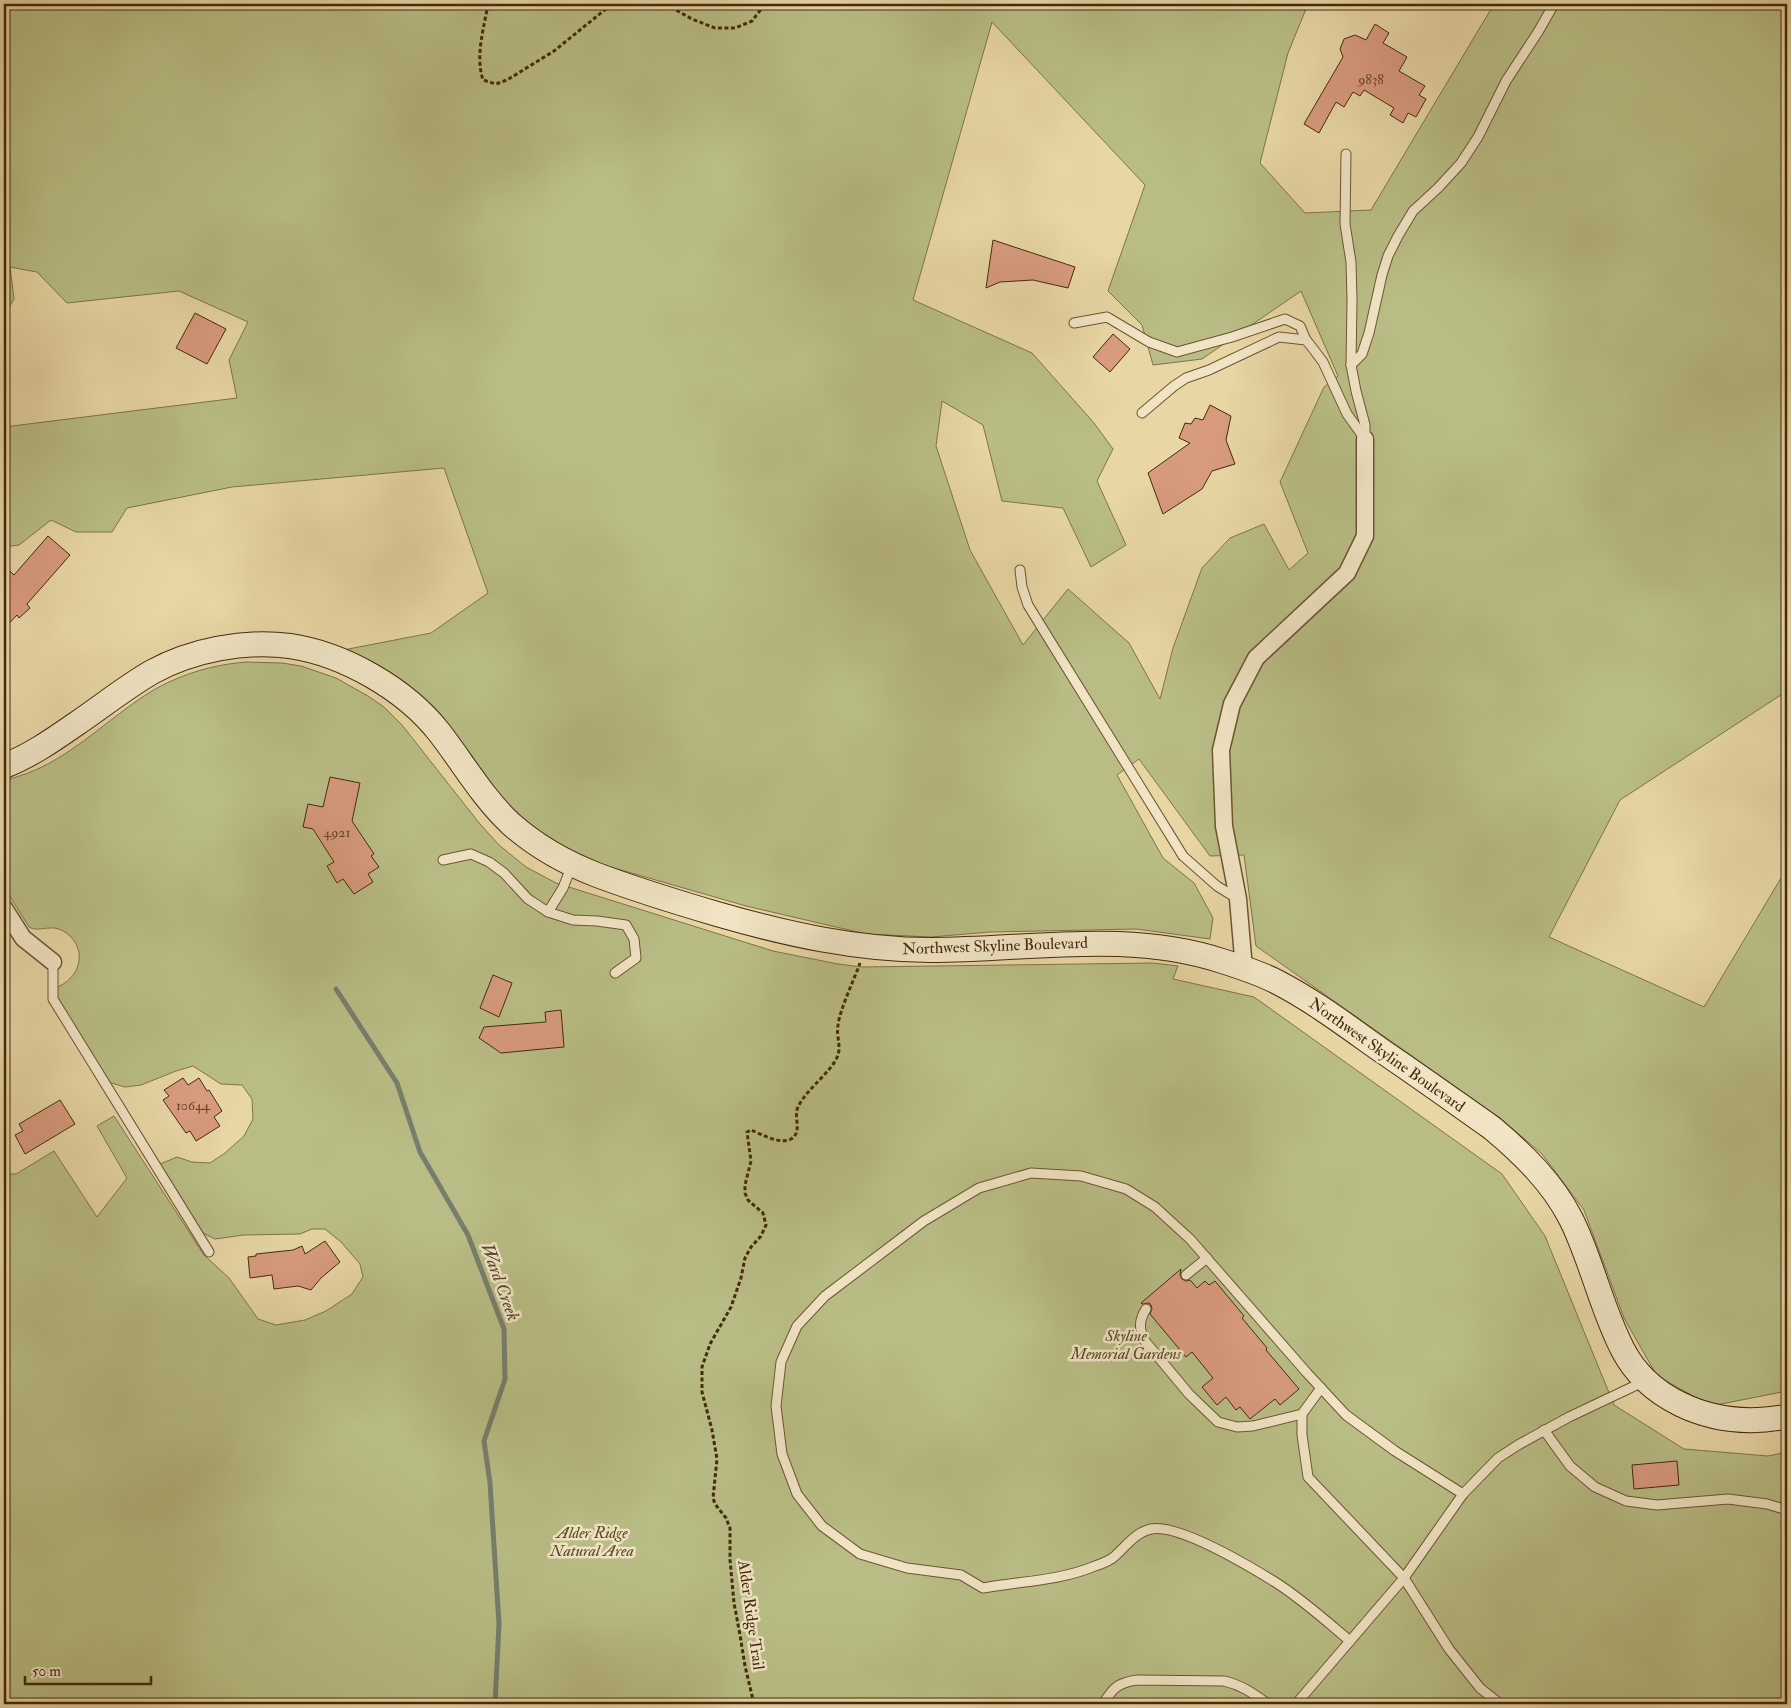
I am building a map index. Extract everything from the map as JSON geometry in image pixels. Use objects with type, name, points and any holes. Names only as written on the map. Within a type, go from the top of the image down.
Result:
[{"type":"main road","name":"Northwest Skyline Boulevard","points":[[4,766],[38,750],[152,672],[174,662],[214,649],[245,644],[288,646],[332,656],[393,690],[416,708],[436,728],[495,807],[510,823],[544,849],[572,865],[646,893],[808,938],[930,950],[1080,943],[1135,945],[1178,950],[1218,959],[1273,979],[1331,1015],[1492,1128],[1522,1154],[1554,1191],[1570,1218],[1583,1246],[1623,1350],[1634,1368],[1645,1380],[1662,1394],[1684,1406],[1707,1415],[1757,1420],[1787,1417]]},
{"type":"street","points":[[1244,969],[1238,899],[1224,826],[1221,750],[1232,704],[1256,658],[1347,573],[1365,536],[1364,439]]},
{"type":"street","points":[[4,908],[23,938],[53,962]]},
{"type":"lane","points":[[1351,365],[1362,354],[1388,256],[1412,211],[1438,188],[1461,163],[1478,137],[1506,81],[1554,4]]},
{"type":"lane","points":[[1346,154],[1345,224],[1351,262],[1351,365],[1364,425],[1364,439]]},
{"type":"lane","points":[[1074,324],[1107,317],[1149,342],[1177,352],[1232,337],[1284,319],[1300,326],[1306,340],[1323,362],[1347,414],[1364,439]]},
{"type":"lane","points":[[1142,413],[1186,378],[1209,370],[1279,337],[1306,340]]},
{"type":"lane","points":[[1020,570],[1022,587],[1028,605],[1183,856],[1217,886],[1238,899]]},
{"type":"lane","points":[[443,860],[471,854],[489,862],[504,873],[528,899],[548,912],[573,920],[597,920],[626,925],[634,939],[636,958],[615,973]]},
{"type":"lane","points":[[548,912],[563,888],[572,865]]},
{"type":"lane","points":[[53,962],[53,998],[209,1252]]},
{"type":"lane","points":[[1350,1641],[1276,1582],[1206,1543],[1171,1529],[1150,1529],[1135,1536],[1113,1558],[1084,1570],[1057,1578],[1012,1582],[984,1588],[961,1575],[907,1568],[860,1554],[822,1526],[797,1494],[782,1454],[776,1406],[781,1362],[797,1326],[825,1296],[916,1227],[979,1188],[1031,1173],[1081,1176],[1126,1189],[1155,1208],[1190,1239],[1346,1416],[1463,1494]]},
{"type":"lane","points":[[1186,1275],[1207,1258]]},
{"type":"lane","points":[[1146,1309],[1140,1324],[1144,1340],[1189,1394],[1218,1422],[1237,1427],[1253,1426],[1302,1414]]},
{"type":"lane","points":[[1296,1704],[1404,1578],[1463,1494],[1498,1458],[1544,1430],[1645,1380]]},
{"type":"lane","points":[[1321,1388],[1302,1414],[1302,1435],[1308,1476],[1404,1578],[1449,1649],[1480,1688],[1500,1704]]},
{"type":"lane","points":[[1544,1430],[1570,1466],[1595,1487],[1626,1501],[1656,1506],[1728,1500],[1767,1504],[1787,1510]]},
{"type":"lane","points":[[1102,1704],[1109,1693],[1122,1682],[1136,1680],[1224,1681],[1248,1690],[1268,1704]]},
{"type":"path","points":[[488,4],[480,70],[483,80],[496,84],[507,80],[554,51],[612,4]]},
{"type":"path","points":[[665,4],[692,19],[715,28],[735,28],[752,22],[765,4]]},
{"type":"path","name":"Alder Ridge Trail","points":[[754,1704],[734,1603],[730,1560],[730,1528],[713,1498],[716,1459],[712,1430],[702,1392],[702,1367],[710,1344],[731,1307],[741,1278],[745,1258],[751,1247],[761,1236],[766,1225],[763,1213],[748,1200],[745,1192],[750,1161],[747,1132],[751,1130],[782,1141],[789,1140],[795,1135],[798,1106],[838,1056],[838,1023],[861,960],[864,945]]},
{"type":"green space","points":[[4,4],[1308,4],[1288,53],[1260,163],[1305,213],[1371,210],[1491,9],[1489,4],[1787,4],[1787,691],[1620,800],[1549,937],[1704,1007],[1787,868],[1787,1391],[1711,1406],[1657,1376],[1624,1318],[1584,1210],[1542,1154],[1500,1118],[1256,946],[1244,855],[1210,856],[1139,759],[1117,775],[1163,858],[1194,883],[1213,918],[1210,939],[1136,929],[990,932],[931,937],[866,934],[746,906],[576,857],[531,829],[338,651],[431,633],[488,593],[444,468],[232,487],[127,508],[112,532],[76,532],[51,520],[19,545],[4,547],[4,427],[237,398],[229,360],[248,322],[179,291],[67,303],[37,272],[10,267],[14,299],[4,316]],"holes":[[[992,22],[1145,185],[1108,291],[1142,325],[1153,365],[1202,359],[1301,291],[1338,376],[1324,387],[1280,482],[1308,553],[1289,570],[1264,524],[1230,538],[1202,568],[1173,648],[1160,699],[1129,643],[1068,589],[1023,645],[970,550],[936,446],[942,401],[983,425],[1002,501],[1063,508],[1091,567],[1126,545],[1097,481],[1113,449],[1094,423],[1032,353],[913,300]]]},
{"type":"green space","points":[[245,662],[282,663],[301,666],[336,678],[384,707],[402,725],[480,824],[499,845],[526,867],[556,883],[773,951],[838,964],[862,967],[1153,963],[1178,966],[1173,979],[1254,997],[1502,1174],[1545,1236],[1614,1405],[1684,1449],[1768,1456],[1787,1452],[1787,1704],[4,1704],[4,1174],[16,1174],[54,1151],[97,1217],[127,1178],[97,1126],[114,1116],[204,1255],[229,1278],[258,1319],[276,1325],[305,1320],[326,1311],[352,1294],[363,1277],[360,1264],[341,1242],[325,1229],[312,1229],[300,1234],[244,1235],[215,1239],[203,1233],[160,1164],[177,1157],[192,1162],[210,1163],[225,1153],[244,1136],[253,1119],[252,1099],[242,1085],[221,1084],[193,1066],[141,1085],[125,1087],[108,1082],[50,989],[59,986],[73,976],[79,961],[79,952],[76,944],[64,931],[53,928],[34,929],[29,927],[4,887],[4,780],[26,774],[66,754],[157,688],[200,670]]},
{"type":"building","points":[[1375,24],[1389,33],[1383,43],[1407,57],[1399,71],[1425,86],[1419,95],[1426,99],[1416,117],[1408,113],[1403,123],[1390,115],[1394,108],[1364,90],[1360,96],[1353,92],[1344,107],[1336,102],[1319,133],[1304,124],[1343,57],[1340,49],[1344,39],[1355,35],[1366,40]]},
{"type":"building","points":[[993,240],[1075,267],[1068,288],[1033,280],[1000,282],[986,288]]},
{"type":"building","points":[[195,313],[226,329],[207,364],[176,348]]},
{"type":"building","points":[[1113,334],[1130,349],[1110,372],[1093,357]]},
{"type":"building","points":[[1210,405],[1231,416],[1226,440],[1235,464],[1212,471],[1202,489],[1163,514],[1148,473],[1190,443],[1179,438],[1185,423],[1191,424],[1195,418],[1203,420]]},
{"type":"building","points":[[48,536],[70,555],[27,604],[30,608],[19,618],[17,615],[4,629],[4,565],[14,575]]},
{"type":"building","points":[[330,777],[360,783],[352,821],[374,854],[371,856],[379,867],[368,874],[373,882],[354,894],[343,879],[337,883],[327,866],[334,862],[313,829],[303,827],[308,804],[323,807]]},
{"type":"building","points":[[493,975],[512,983],[499,1017],[480,1008]]},
{"type":"building","points":[[561,1010],[564,1047],[501,1053],[479,1038],[484,1027],[546,1022],[545,1012]]},
{"type":"building","points":[[183,1078],[188,1085],[199,1078],[222,1111],[214,1117],[220,1126],[196,1141],[190,1131],[186,1133],[163,1100],[169,1096],[164,1090]]},
{"type":"building","points":[[60,1100],[75,1124],[25,1154],[15,1135],[23,1131],[19,1124]]},
{"type":"building","points":[[325,1241],[340,1262],[321,1278],[311,1290],[298,1286],[274,1289],[272,1275],[250,1278],[248,1257],[256,1256],[256,1254],[293,1250],[302,1246],[305,1254]]},
{"type":"building","points":[[1181,1269],[1180,1275],[1182,1279],[1190,1280],[1197,1288],[1205,1281],[1209,1285],[1215,1281],[1244,1316],[1242,1318],[1267,1348],[1266,1350],[1299,1389],[1280,1405],[1275,1399],[1250,1419],[1240,1407],[1236,1410],[1226,1397],[1217,1405],[1202,1387],[1213,1378],[1192,1352],[1186,1357],[1150,1314],[1151,1305],[1149,1303],[1141,1303]]},
{"type":"building","points":[[1677,1461],[1679,1485],[1634,1489],[1632,1465]]},
{"type":"waterway","name":"Ward Creek","points":[[336,989],[397,1083],[420,1152],[468,1235],[504,1329],[505,1379],[484,1441],[490,1483],[499,1624],[495,1704]]},
{"type":"park label","name":"Skyline Memorial Gardens","points":[[1126,1345]]},
{"type":"park label","name":"Alder Ridge Natural Area","points":[[592,1542]]}]
